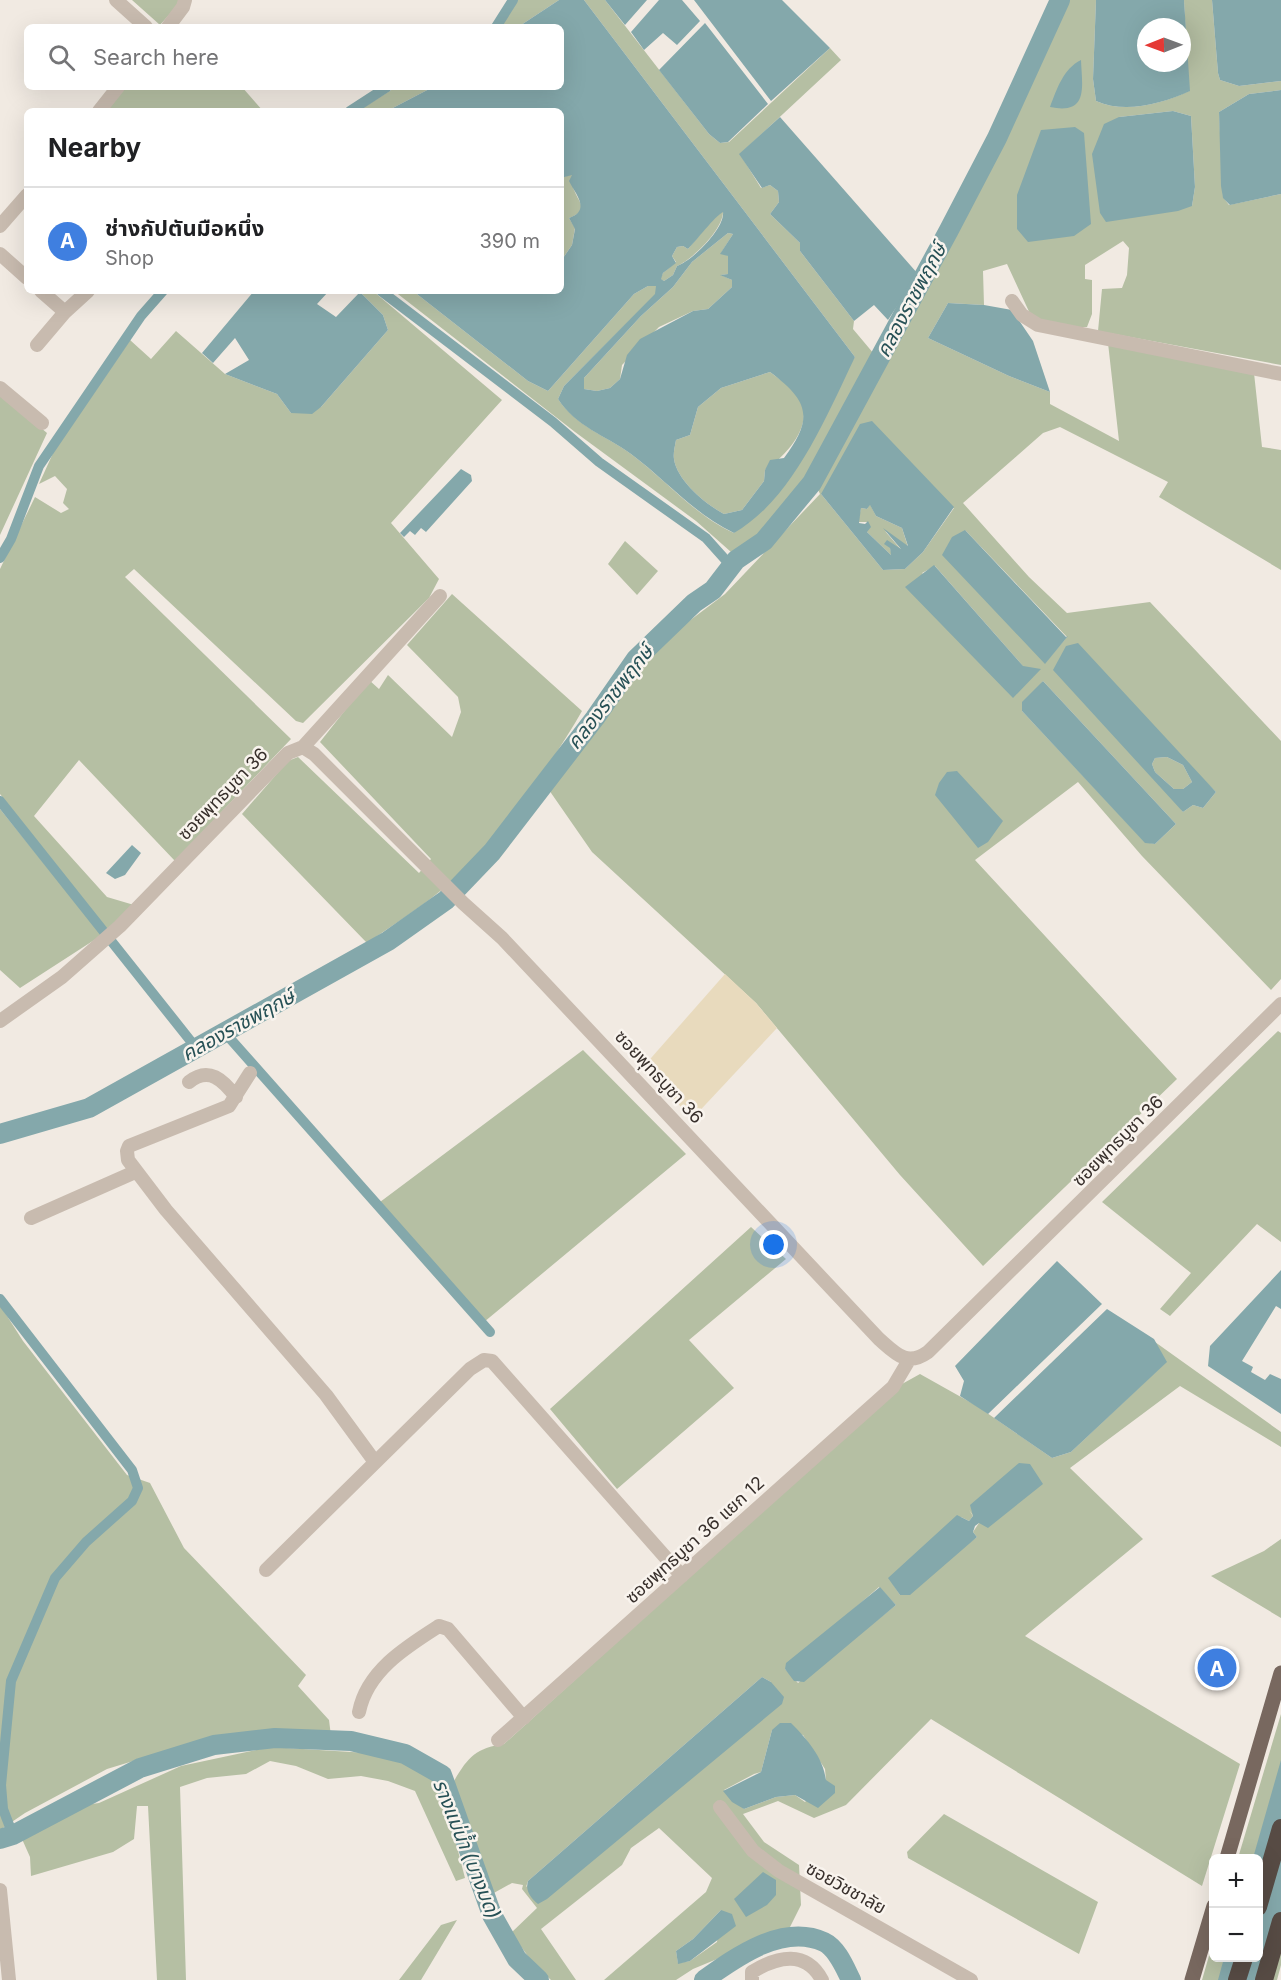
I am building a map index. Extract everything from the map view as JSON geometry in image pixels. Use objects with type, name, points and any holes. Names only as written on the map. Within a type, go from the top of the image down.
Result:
[{"type":"highway","points":[[1263,1890],[1281,1828]]},
{"type":"highway","points":[[1264,1980],[1281,1921]]},
{"type":"highway","points":[[1237,1980],[1243,1962]]},
{"type":"main road","points":[[1228,1854],[1281,1673]]},
{"type":"main road","points":[[1192,1980],[1213,1908]]},
{"type":"street","points":[[117,0],[144,24]]},
{"type":"street","points":[[170,24],[183,7],[185,0]]},
{"type":"street","points":[[101,108],[116,90]]},
{"type":"street","points":[[0,226],[24,198]]},
{"type":"street","points":[[0,254],[24,275]]},
{"type":"street","points":[[44,294],[65,312]]},
{"type":"street","points":[[37,345],[65,312],[85,294]]},
{"type":"street","points":[[1012,301],[1022,315],[1038,325],[1281,374]]},
{"type":"street","points":[[0,388],[42,423]]},
{"type":"street","points":[[303,747],[440,596]]},
{"type":"street","name":"ซอยพุทธบูชา 36","points":[[0,1021],[62,977],[99,945],[288,753],[303,747],[314,754],[463,903],[502,938],[879,1339],[900,1358],[909,1360],[928,1352],[1281,1004]]},
{"type":"street","points":[[250,1073],[237,1097],[229,1106],[129,1146],[128,1160],[135,1172],[326,1395],[375,1462]]},
{"type":"street","points":[[189,1082],[196,1076],[213,1075],[220,1078],[237,1097]]},
{"type":"street","points":[[31,1218],[135,1172]]},
{"type":"street","name":"ซอยพุทธบูชา 36 แยก 12","points":[[498,1740],[893,1387],[909,1360]]},
{"type":"street","points":[[266,1570],[479,1361],[492,1361],[682,1576]]},
{"type":"street","points":[[359,1712],[368,1685],[394,1657],[439,1626],[448,1629],[524,1718]]},
{"type":"street","name":"ซอยวิชชาลัย","points":[[720,1807],[753,1851],[779,1871],[971,1980]]},
{"type":"street","points":[[0,1890],[9,1980]]},
{"type":"street","points":[[752,1980],[752,1972],[762,1966],[798,1959],[815,1967],[822,1980]]},
{"type":"green space","points":[[132,0],[179,0],[176,7],[159,24]]},
{"type":"green space","points":[[517,0],[559,0],[523,24],[502,24]]},
{"type":"green space","points":[[584,0],[605,0],[709,134],[720,143],[729,142],[830,48],[841,60],[740,154],[761,188],[770,185],[778,191],[779,202],[770,214],[800,243],[800,251],[854,321],[853,329],[874,354],[866,374],[812,470],[749,546],[731,552],[696,521],[575,432],[398,294],[417,294],[528,381],[548,391],[634,294],[648,286],[656,286],[656,294],[564,386],[558,399],[583,424],[631,454],[706,517],[734,533],[855,357]]},
{"type":"green space","points":[[1067,0],[1096,0],[1093,79],[1096,101],[1107,105],[1131,107],[1167,100],[1189,91],[1191,18],[1185,18],[1184,0],[1212,0],[1220,80],[1239,86],[1281,81],[1281,90],[1249,94],[1219,112],[1223,197],[1229,205],[1281,194],[1281,365],[1098,331],[1102,289],[1122,288],[1127,275],[1129,248],[1123,241],[1085,265],[1085,279],[1092,280],[1092,314],[1087,327],[1070,327],[1032,318],[1007,264],[983,271],[984,305],[948,303],[928,338],[1009,376],[1050,392],[1050,404],[1119,441],[1108,343],[1254,373],[1262,447],[1281,450],[1281,570],[1159,497],[1168,482],[1060,427],[1043,433],[963,503],[1029,577],[1067,613],[1150,602],[1281,741],[1281,979],[1271,990],[1142,856],[1078,782],[975,860],[1177,1079],[983,1266],[900,1175],[756,1003],[592,852],[549,790],[630,679],[664,640],[725,594],[820,494],[816,485],[941,260]],"holes":[[[1173,111],[1191,116],[1195,187],[1192,206],[1119,117]],[[821,494],[954,508],[923,552],[905,569],[883,570]],[[965,530],[1067,637],[1045,663]],[[935,566],[1023,666],[922,573]],[[1066,646],[1216,792],[1203,808],[1193,805],[1183,812]],[[1043,681],[1176,824],[1155,844],[1145,842],[1022,711]]]},
{"type":"green space","points":[[122,90],[245,90],[260,108],[106,108]]},
{"type":"green space","points":[[391,90],[427,90],[393,108],[363,108]]},
{"type":"green space","points":[[572,174],[573,188],[581,209],[569,218],[575,228],[572,245],[564,257],[564,177]]},
{"type":"green space","points":[[723,211],[718,226],[706,243],[677,266],[673,275],[664,281],[660,279],[663,273],[676,262],[672,256],[677,247],[683,246],[688,249],[716,215]]},
{"type":"green space","points":[[728,233],[733,234],[721,253],[729,256],[728,274],[721,275],[732,280],[732,287],[708,309],[693,311],[659,327],[622,365],[620,379],[610,388],[597,391],[584,389],[584,378],[641,316],[673,287],[692,262]]},
{"type":"green space","points":[[362,294],[377,294],[502,400],[391,523],[439,579],[429,598],[303,723],[296,721],[134,569],[125,577],[291,739],[175,861],[79,760],[34,816],[107,897],[134,905],[108,932],[0,794],[0,569],[35,497],[61,513],[69,509],[63,503],[67,489],[55,476],[39,484],[54,451],[130,340],[151,359],[176,331],[225,374],[277,394],[291,413],[321,407],[388,330],[383,315]]},
{"type":"green space","points":[[770,372],[793,389],[801,400],[804,412],[803,423],[792,445],[765,470],[764,481],[742,510],[724,514],[709,505],[681,476],[674,459],[676,440],[690,435],[698,407],[721,388]]},
{"type":"green space","points":[[0,393],[47,433],[0,535]]},
{"type":"green space","points":[[870,504],[876,516],[902,528],[908,547],[885,531],[903,552],[890,548],[892,556],[867,532],[868,522],[858,522],[861,508],[867,509]]},
{"type":"green space","points":[[625,541],[658,571],[637,595],[608,564]]},
{"type":"green space","points":[[452,594],[582,711],[536,783],[479,853],[439,892],[367,943],[242,814],[288,761],[298,757],[419,873],[431,859],[320,742],[369,680],[379,689],[388,675],[452,737],[461,712],[458,697],[407,645]]},
{"type":"green space","points":[[1167,757],[1183,765],[1192,782],[1183,789],[1174,789],[1155,772],[1152,764],[1155,758]]},
{"type":"green space","points":[[0,809],[102,935],[20,988],[0,970]]},
{"type":"green space","points":[[1278,1031],[1281,1033],[1281,1242],[1257,1224],[1170,1316],[1160,1309],[1191,1273],[1102,1202]]},
{"type":"green space","points":[[583,1050],[686,1154],[484,1322],[380,1202]]},
{"type":"green space","points":[[751,1227],[786,1259],[689,1340],[734,1388],[617,1489],[550,1409]]},
{"type":"green space","points":[[0,1305],[23,1341],[127,1475],[150,1483],[184,1548],[306,1675],[298,1686],[329,1720],[331,1736],[313,1732],[212,1737],[107,1769],[25,1813],[0,1830]]},
{"type":"green space","points":[[1155,1342],[1281,1432],[1281,1447],[1180,1386],[1070,1468],[1143,1539],[1025,1636],[1240,1764],[1212,1854],[1209,1854],[1209,1864],[1202,1886],[931,1719],[846,1805],[814,1818],[778,1801],[743,1814],[764,1842],[799,1865],[801,1905],[789,1929],[693,1969],[676,1980],[604,1980],[706,1892],[712,1878],[659,1828],[631,1848],[622,1865],[541,1929],[576,1980],[551,1980],[533,1963],[511,1933],[537,1908],[522,1889],[523,1885],[512,1883],[492,1894],[454,1781],[474,1755],[486,1748],[504,1744],[902,1384],[920,1374],[977,1406],[1052,1458],[1071,1452],[1166,1362]],"holes":[[[969,1510],[979,1523],[973,1532],[977,1537],[900,1595],[889,1578],[961,1517],[969,1521],[973,1516]],[[879,1587],[896,1605],[798,1683],[785,1669]],[[762,1677],[771,1682],[526,1887],[528,1881]],[[772,1730],[803,1735],[825,1769],[826,1780],[805,1802],[795,1795],[776,1797],[744,1809],[724,1790],[761,1772]],[[721,1910],[717,1942],[690,1961],[678,1963],[676,1951],[693,1939]]]},
{"type":"green space","points":[[1281,1539],[1281,1618],[1211,1576],[1264,1551]]},
{"type":"green space","points":[[1281,1714],[1281,1965],[1277,1980],[1202,1980],[1209,1956],[1209,1962],[1263,1962],[1263,1854],[1239,1854]]},
{"type":"green space","points":[[270,1747],[384,1754],[430,1774],[443,1793],[465,1878],[456,1881],[415,1791],[388,1781],[361,1776],[328,1779],[296,1766],[270,1761],[246,1774],[207,1778],[180,1787],[186,1980],[157,1980],[148,1806],[137,1806],[134,1839],[113,1852],[31,1876],[30,1857],[22,1839],[59,1817],[79,1808],[99,1803],[181,1766]]},
{"type":"green space","points":[[944,1814],[1098,1902],[1079,1954],[908,1858],[907,1852]]},
{"type":"green space","points":[[457,1920],[421,1980],[399,1980],[441,1925]]},
{"type":"sand","points":[[725,974],[756,1003],[777,1028],[692,1119],[644,1066]]},
{"type":"water","points":[[559,0],[584,0],[855,357],[806,455],[774,500],[755,518],[734,533],[720,525],[693,507],[631,454],[573,417],[558,399],[564,386],[655,294],[656,286],[648,286],[634,294],[548,391],[528,381],[417,294],[564,294],[564,257],[572,245],[575,229],[569,218],[576,215],[581,206],[569,181],[572,175],[564,177],[564,108],[393,108],[427,90],[564,90],[564,24],[523,24]],"holes":[[[723,212],[722,219],[713,235],[691,258],[677,266],[673,275],[664,281],[661,279],[663,273],[676,263],[672,256],[677,247],[683,246],[688,249]],[[728,233],[733,234],[720,254],[728,256],[728,274],[720,275],[732,280],[732,287],[708,309],[693,311],[640,339],[627,355],[620,379],[610,388],[597,391],[584,389],[584,378],[641,316],[673,287],[692,262]],[[770,372],[783,382],[799,401],[803,411],[800,432],[784,458],[770,460],[765,470],[764,481],[742,510],[724,514],[709,505],[681,476],[674,457],[676,440],[690,435],[698,407],[721,388]]]},
{"type":"water","points":[[605,0],[647,0],[625,25]]},
{"type":"water","points":[[659,0],[682,0],[700,21],[677,45],[663,33],[644,50],[631,32]]},
{"type":"water","points":[[694,0],[782,0],[830,48],[771,101]]},
{"type":"water","points":[[1096,0],[1184,0],[1185,18],[1137,18],[1137,72],[1189,72],[1190,91],[1143,106],[1119,107],[1096,101],[1093,79]]},
{"type":"water","points":[[1212,0],[1281,0],[1281,81],[1239,86],[1220,80]]},
{"type":"water","points":[[705,23],[768,104],[728,142],[720,143],[709,134],[659,70]]},
{"type":"water","points":[[1081,60],[1082,89],[1077,103],[1071,107],[1050,107],[1065,74]]},
{"type":"water","points":[[1281,90],[1281,194],[1230,205],[1223,198],[1221,186],[1219,112],[1249,94]]},
{"type":"water","points":[[1173,111],[1191,116],[1195,187],[1192,206],[1178,211],[1106,222],[1100,213],[1092,154],[1104,124],[1119,117]]},
{"type":"water","points":[[780,117],[918,274],[888,320],[874,305],[854,321],[800,251],[800,243],[770,214],[779,202],[778,191],[770,185],[762,188],[739,154]]},
{"type":"water","points":[[1075,127],[1084,133],[1091,224],[1074,236],[1028,242],[1017,229],[1017,195],[1041,130]]},
{"type":"water","points":[[251,294],[326,294],[317,304],[336,317],[358,294],[362,294],[383,315],[388,330],[321,407],[312,414],[291,413],[277,394],[225,374],[249,360],[235,338],[213,363],[202,353]]},
{"type":"water","points":[[948,303],[984,305],[1012,310],[1033,341],[1050,392],[1009,376],[928,338]]},
{"type":"water","points":[[872,421],[954,507],[923,552],[905,569],[883,570],[821,494],[860,424]],"holes":[[[870,505],[876,516],[902,528],[908,546],[883,528],[901,549],[887,540],[884,544],[890,548],[891,555],[867,532],[871,527],[868,521],[865,524],[859,523],[861,508],[867,509]]]},
{"type":"water","points":[[461,469],[471,475],[472,481],[426,532],[421,528],[415,535],[410,531],[404,537],[400,533]]},
{"type":"water","points":[[965,530],[1066,637],[1068,636],[1045,664],[942,555],[952,537]]},
{"type":"water","points":[[934,565],[1023,666],[1041,669],[1013,698],[905,587]]},
{"type":"water","points":[[1078,643],[1216,792],[1203,808],[1193,805],[1183,812],[1053,670],[1066,646]],"holes":[[[1167,757],[1183,765],[1192,782],[1183,789],[1174,789],[1155,772],[1152,764],[1155,758]]]},
{"type":"water","points":[[1043,681],[1176,824],[1155,844],[1145,843],[1022,711],[1022,702]]},
{"type":"water","points":[[957,771],[1003,821],[988,842],[978,848],[935,795],[939,783],[947,772]]},
{"type":"water","points":[[132,845],[141,853],[125,875],[115,879],[106,873]]},
{"type":"water","points":[[1057,1261],[1102,1304],[988,1414],[960,1396],[964,1381],[955,1366]]},
{"type":"water","points":[[1281,1270],[1281,1309],[1276,1306],[1242,1361],[1253,1367],[1251,1372],[1265,1380],[1270,1374],[1281,1379],[1281,1414],[1208,1366],[1210,1346]]},
{"type":"water","points":[[1107,1309],[1154,1339],[1167,1362],[1071,1452],[1052,1458],[994,1418]]},
{"type":"water","points":[[1019,1463],[1030,1464],[1043,1484],[988,1528],[979,1523],[975,1526],[973,1532],[977,1537],[910,1595],[900,1595],[888,1578],[957,1515],[969,1521],[973,1516],[970,1505]]},
{"type":"water","points":[[880,1587],[896,1605],[804,1682],[794,1681],[785,1669],[786,1663]]},
{"type":"water","points":[[762,1677],[771,1682],[784,1697],[782,1704],[547,1899],[538,1904],[533,1899],[528,1891],[528,1881]]},
{"type":"water","points":[[780,1723],[791,1723],[808,1742],[822,1764],[826,1780],[835,1786],[835,1793],[818,1808],[795,1795],[776,1797],[744,1809],[732,1802],[723,1791],[761,1772],[772,1730]]},
{"type":"water","points":[[1281,1760],[1281,1949],[1272,1980],[1218,1980],[1223,1962],[1263,1962],[1263,1854],[1254,1854]]},
{"type":"water","points":[[763,1872],[776,1880],[776,1895],[767,1905],[746,1917],[734,1899]]},
{"type":"water","points":[[721,1910],[732,1914],[736,1926],[690,1961],[678,1964],[676,1951],[693,1939]]},
{"type":"waterway","points":[[498,24],[513,0]]},
{"type":"waterway","name":"คลองราชพฤกษ์","points":[[0,1134],[89,1108],[388,941],[446,900],[492,852],[595,718],[636,659],[694,603],[713,590],[736,560],[764,541],[812,483],[997,138],[1060,0]]},
{"type":"waterway","points":[[355,108],[382,90]]},
{"type":"waterway","points":[[0,558],[11,539],[39,466],[141,316],[160,294]]},
{"type":"waterway","points":[[385,294],[553,422],[599,462],[706,538],[731,566]]},
{"type":"waterway","points":[[0,801],[197,1049]]},
{"type":"waterway","points":[[226,1034],[490,1332]]},
{"type":"waterway","points":[[0,1299],[132,1470],[138,1488],[132,1501],[86,1542],[55,1578],[11,1681],[1,1785],[3,1809],[13,1835]]},
{"type":"waterway","name":"รางแม่น้ำ (บางมด)","points":[[0,1839],[13,1835],[140,1768],[214,1745],[275,1738],[351,1741],[405,1754],[442,1775],[492,1915],[517,1959],[539,1980]]},
{"type":"waterway","name":"รางแม่น้ำ (บางมด)","points":[[704,1980],[761,1945],[792,1937],[808,1937],[829,1945],[840,1959],[851,1980]]},
{"type":"place","name":"ช่างกัปตันมือหนึ่ง","points":[[1217,1668]]}]
